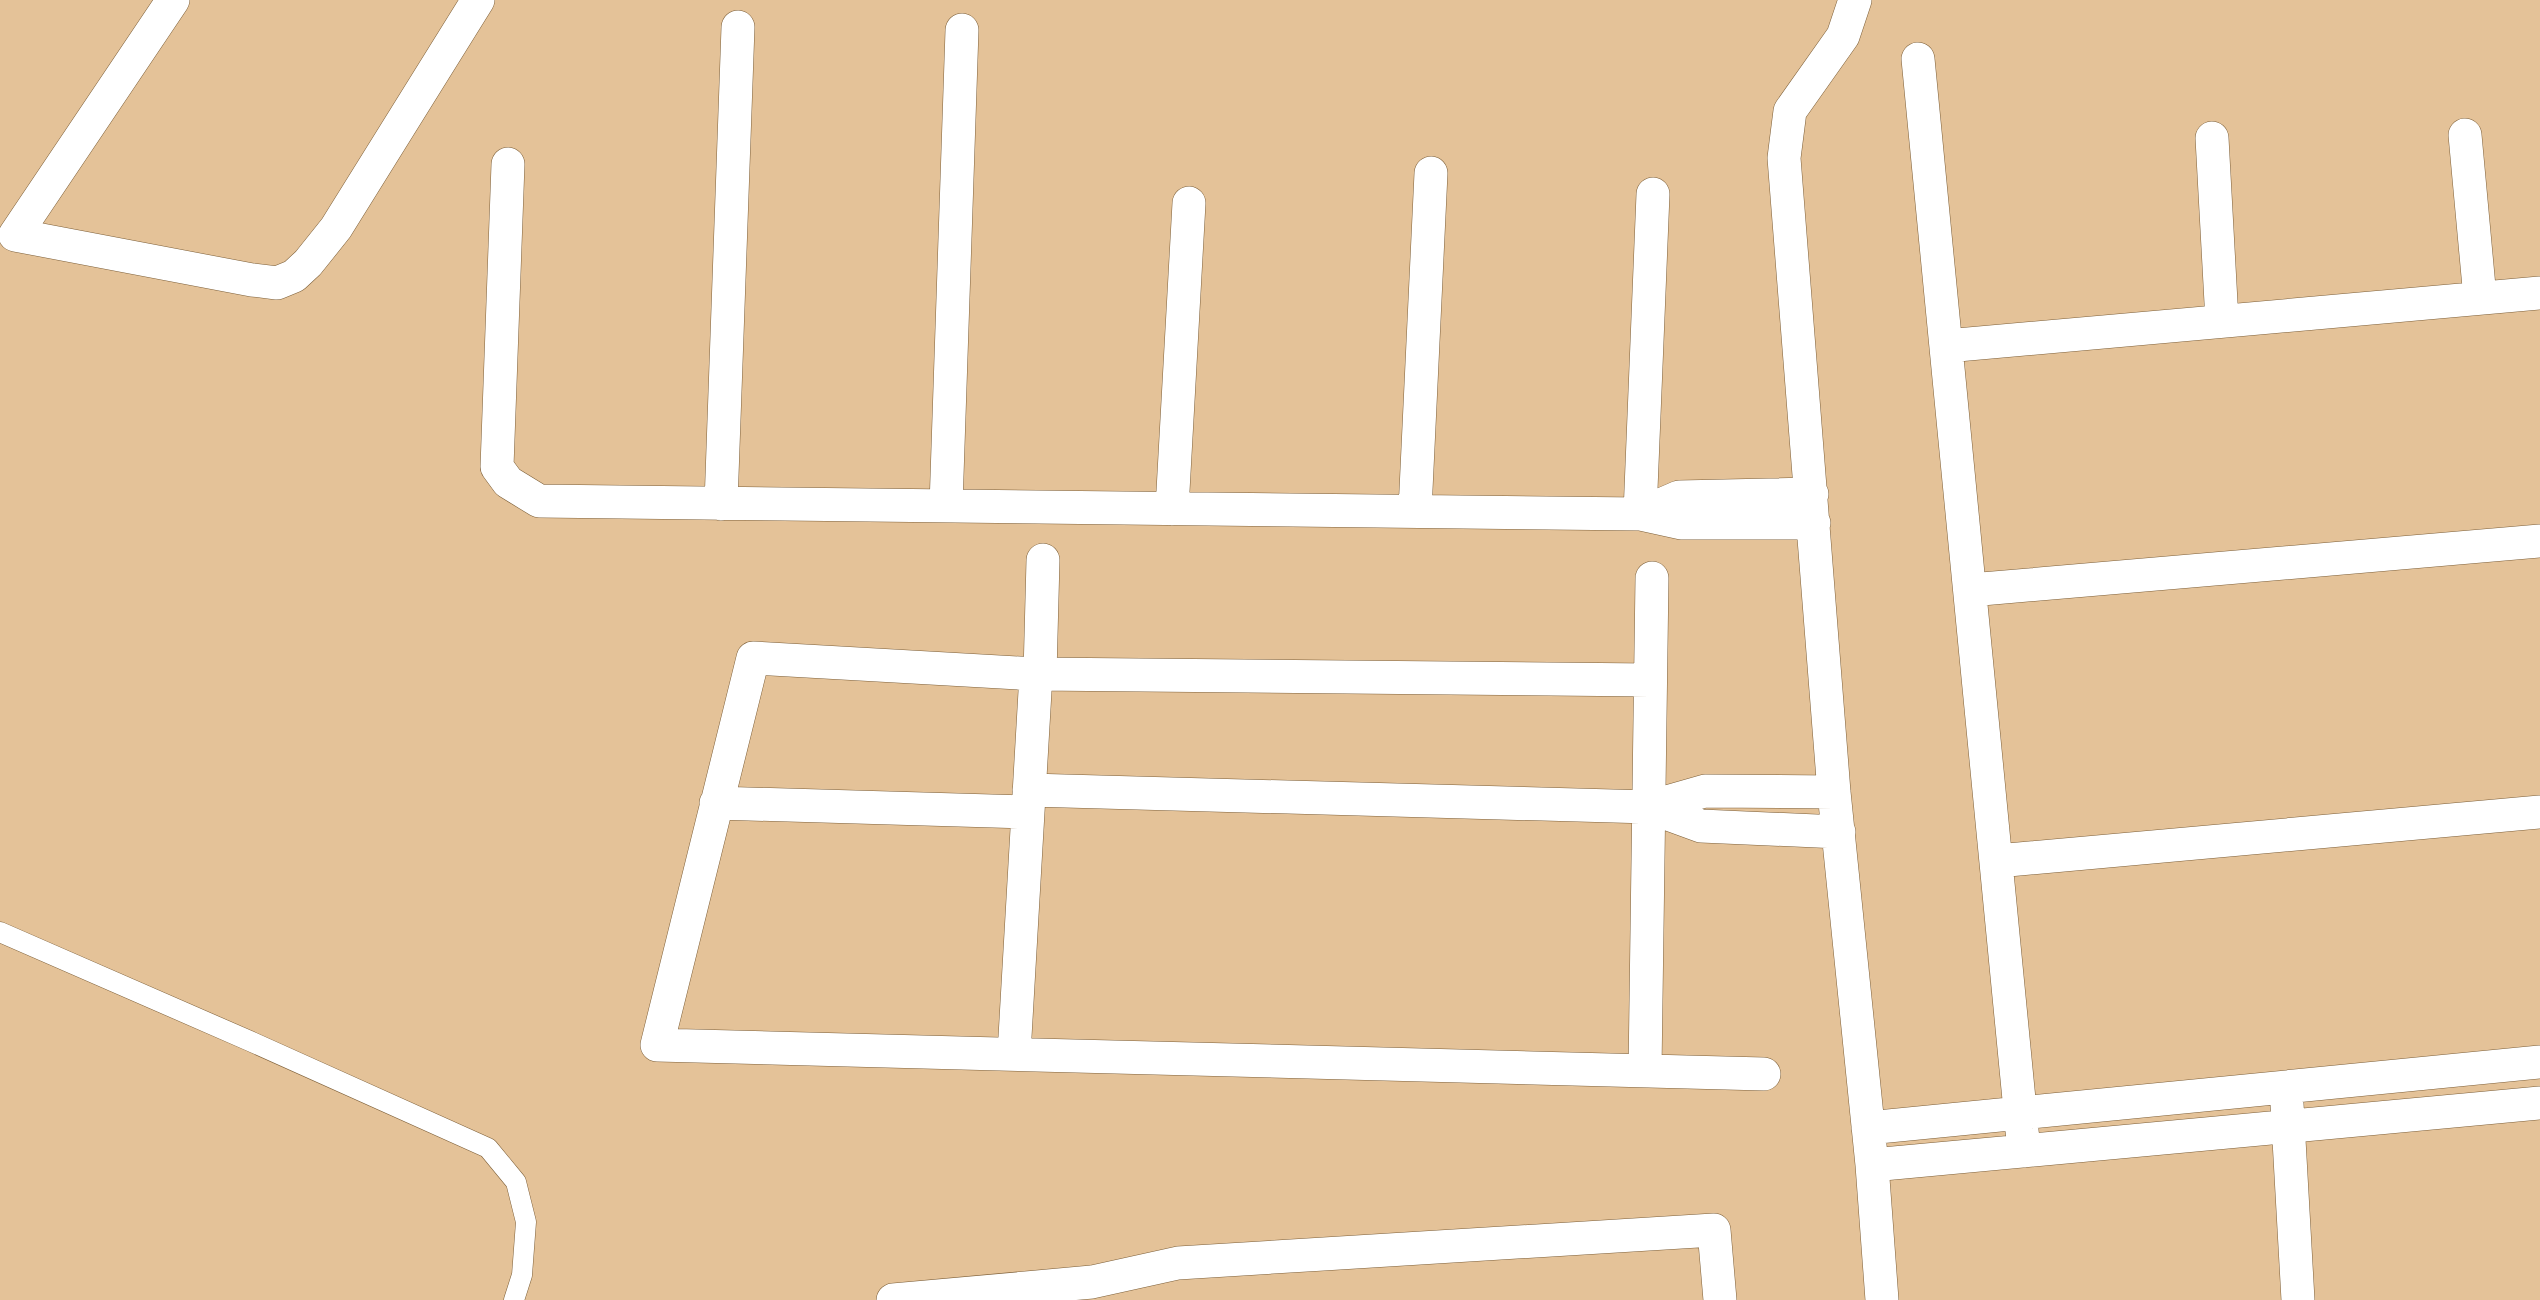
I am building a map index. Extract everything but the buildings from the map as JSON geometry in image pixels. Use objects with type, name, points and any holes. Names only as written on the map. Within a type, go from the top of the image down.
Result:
[{"type":"street","points":[[173,0],[15,235],[252,280],[277,283],[294,276],[308,263],[336,228],[478,0]]},
{"type":"street","points":[[1855,0],[1844,36],[1790,111],[1784,158],[1834,792],[1872,1165],[1882,1300]]},
{"type":"street","points":[[721,504],[738,27]]},
{"type":"street","points":[[946,506],[962,30]]},
{"type":"street","points":[[1918,59],[2024,1151]]},
{"type":"street","points":[[2465,135],[2480,298]]},
{"type":"street","points":[[2212,138],[2222,321]]},
{"type":"street","points":[[508,164],[497,467],[508,482],[539,501],[1640,514],[1678,497],[1813,508]]},
{"type":"street","points":[[1415,511],[1431,173]]},
{"type":"street","points":[[1640,514],[1653,194]]},
{"type":"street","points":[[1172,509],[1189,204]]},
{"type":"street","points":[[1946,346],[2540,293]]},
{"type":"street","points":[[1970,590],[2540,541]]},
{"type":"street","points":[[1014,1054],[1038,674],[1042,560]]},
{"type":"street","points":[[1645,1071],[1652,578]]},
{"type":"street","points":[[1650,680],[1038,674],[753,658],[657,1045],[1764,1074]]},
{"type":"street","points":[[716,802],[1029,801],[1649,807],[1705,791],[1834,792]]},
{"type":"street","points":[[1649,807],[1701,826],[1839,832]]},
{"type":"street","points":[[1996,861],[2540,812]]},
{"type":"street","points":[[1868,1128],[2540,1062]]},
{"type":"street","points":[[2286,1087],[2298,1300]]},
{"type":"street","points":[[1872,1165],[2540,1103]]},
{"type":"street","points":[[893,1300],[1093,1291],[1178,1263],[1714,1230],[1719,1300]]},
{"type":"lane","points":[[0,932],[488,1148],[516,1182],[526,1222],[522,1275],[514,1300]]}]
